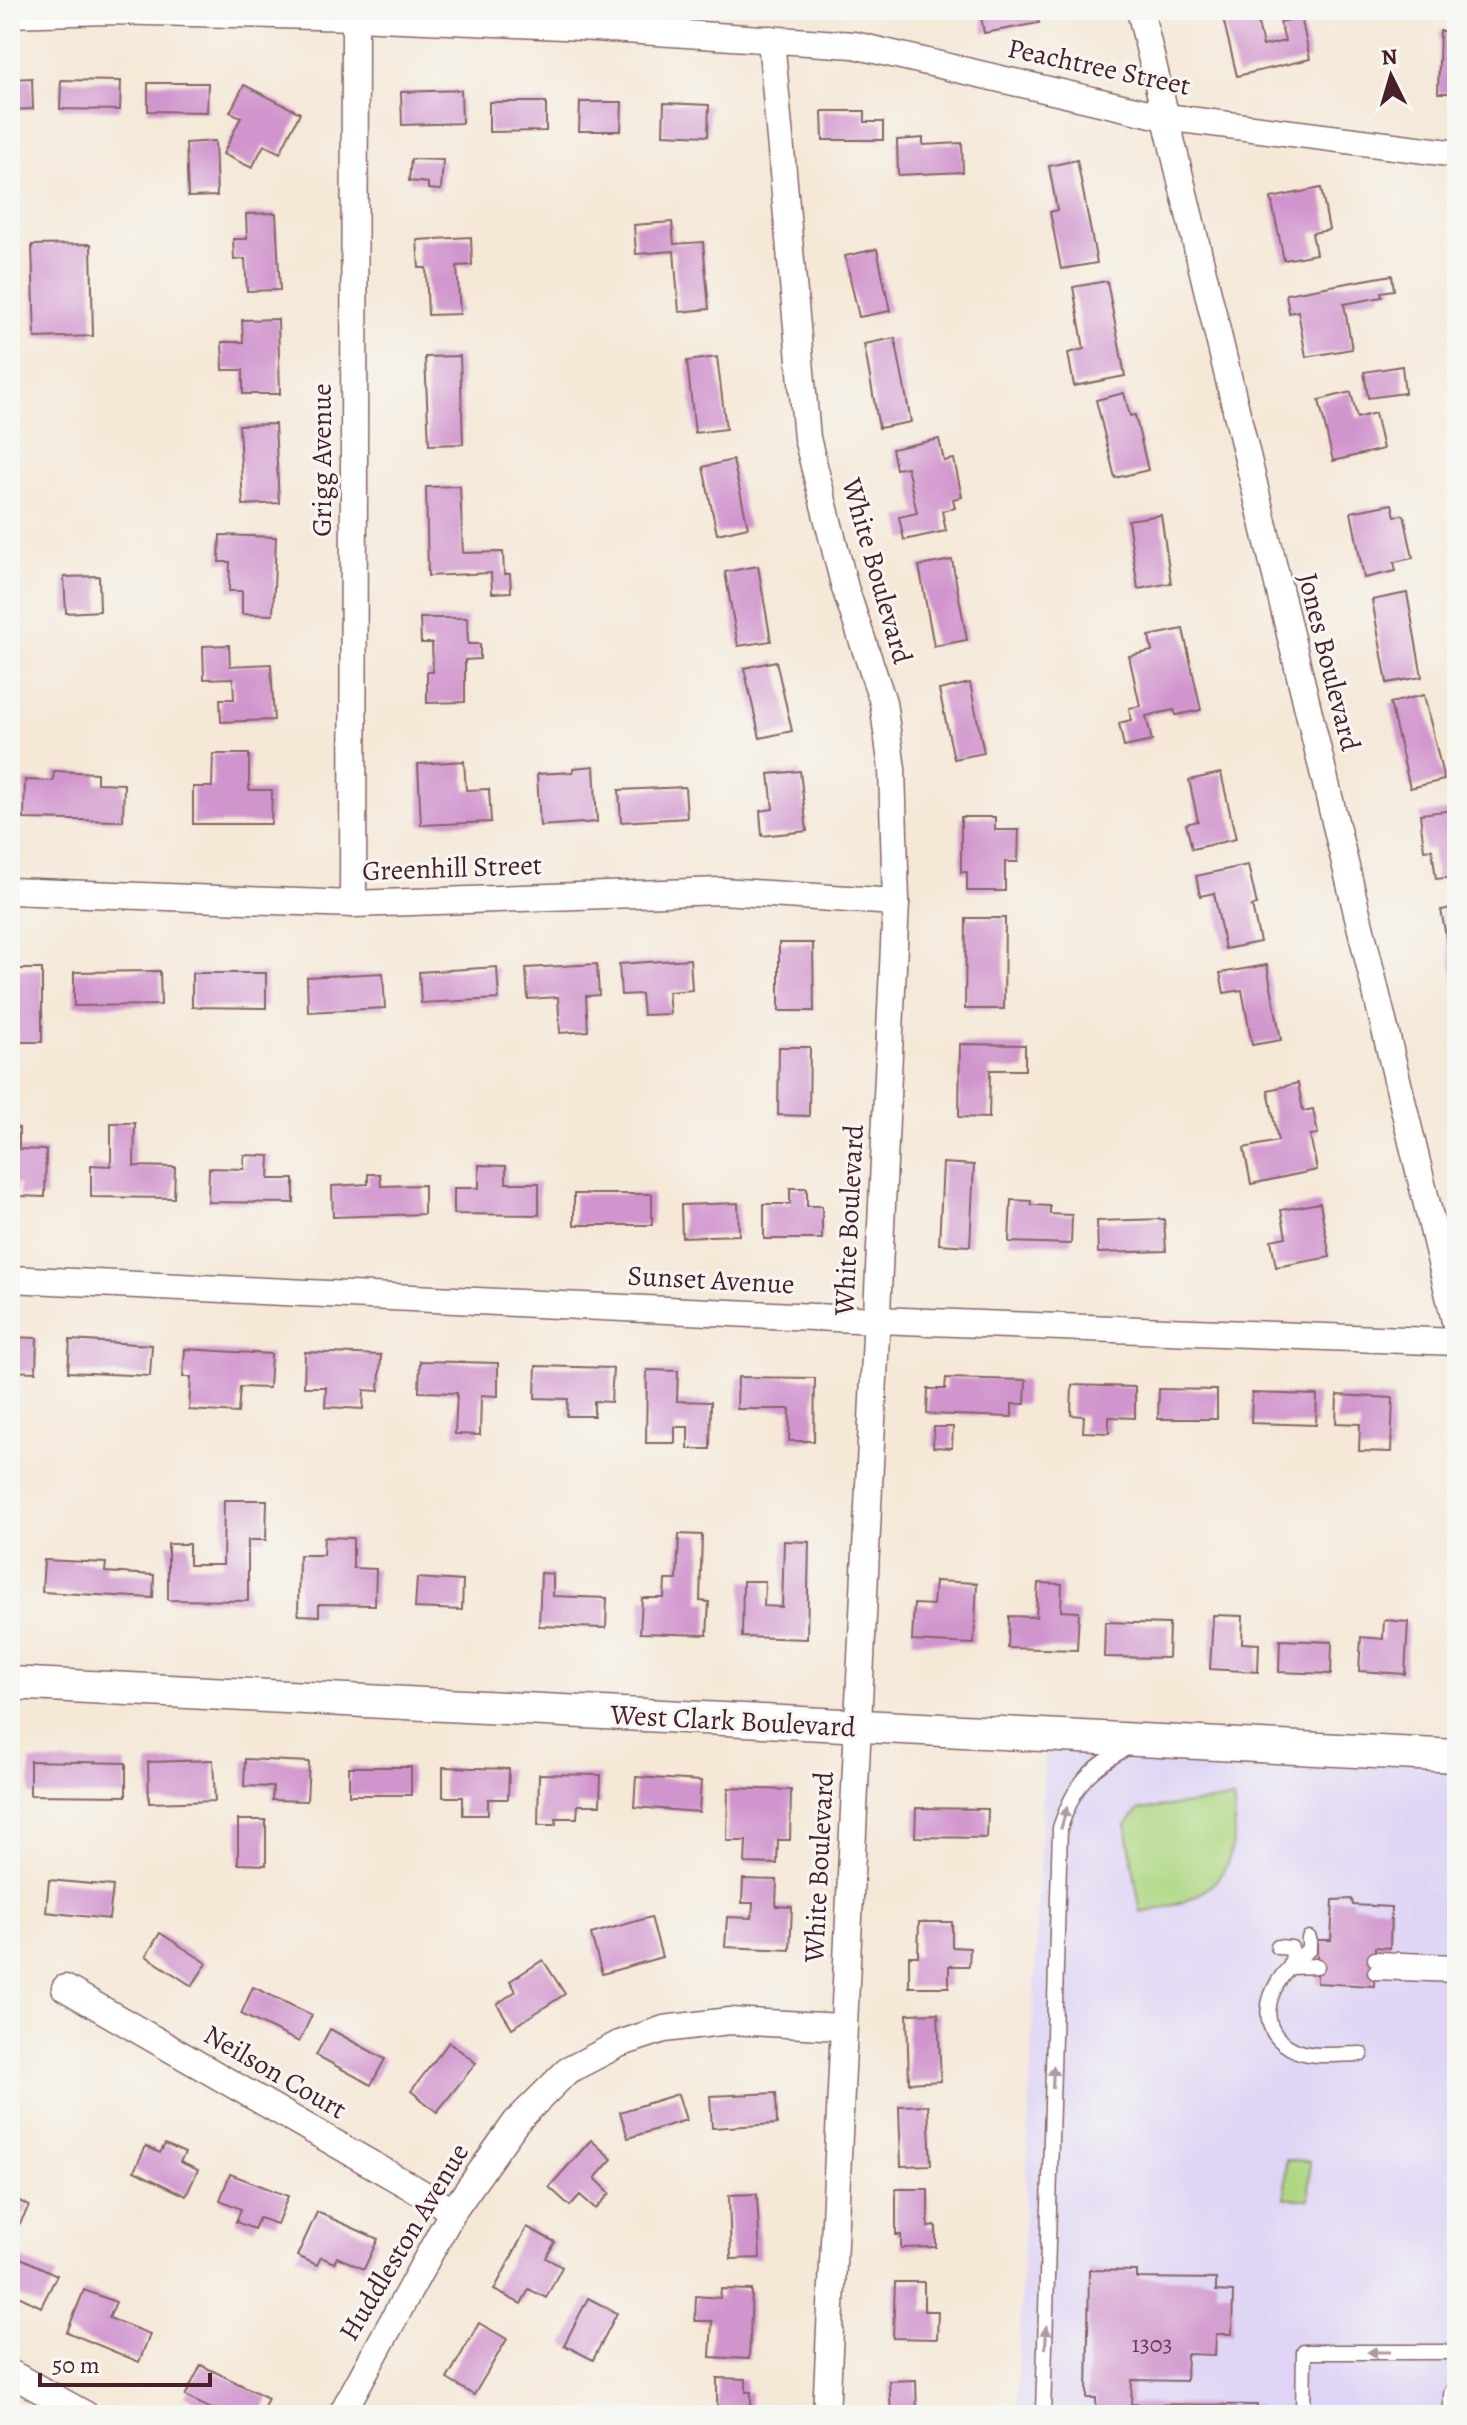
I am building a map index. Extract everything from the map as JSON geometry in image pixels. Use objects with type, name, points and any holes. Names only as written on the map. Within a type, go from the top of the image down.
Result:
[{"type":"street","name":"Jones Boulevard","points":[[1140,10],[1457,1329]]},
{"type":"street","name":"Peachtree Street","points":[[10,14],[107,11],[355,17],[564,26],[854,45],[1165,117],[1457,154]]},
{"type":"street","name":"Grigg Avenue","points":[[353,904],[355,17]]},
{"type":"street","name":"White Boulevard","points":[[771,39],[807,438],[845,588],[883,702],[892,769],[896,902],[826,2415]]},
{"type":"street","name":"Greenhill Street","points":[[10,891],[353,904],[721,891],[896,902]]},
{"type":"street","name":"Sunset Avenue","points":[[10,1279],[877,1320],[1457,1342]]},
{"type":"street","name":"West Clark Boulevard","points":[[10,1683],[1457,1756]]},
{"type":"street","name":"Neilson Court","points":[[65,1988],[453,2211]]},
{"type":"street","name":"Huddleston Avenue","points":[[341,2415],[453,2211],[516,2122],[567,2071],[619,2044],[664,2029],[729,2021],[842,2027]]},
{"type":"street","points":[[10,2373],[86,2415]]},
{"type":"street","points":[[1457,2395],[1457,2415]]},
{"type":"lane","points":[[1043,2415],[1060,1828],[1070,1797],[1099,1764],[1139,1741]]},
{"type":"lane","points":[[1309,1938],[1309,1949],[1277,1980],[1269,1997],[1268,2013],[1273,2030],[1283,2042],[1309,2054],[1361,2054]]},
{"type":"lane","points":[[1278,1947],[1291,1948],[1295,1962]]},
{"type":"lane","points":[[1295,1962],[1317,1962]]},
{"type":"lane","points":[[1457,1962],[1375,1965],[1457,1975]]},
{"type":"lane","points":[[1303,2415],[1304,2352],[1457,2352]]},
{"type":"shaded area","points":[[1045,1736],[1457,1756],[1457,2415],[1016,2415]]},
{"type":"green space","points":[[1233,1799],[1235,1825],[1232,1847],[1227,1865],[1217,1879],[1187,1900],[1141,1913],[1126,1825],[1138,1810]]},
{"type":"green space","points":[[1286,2160],[1310,2161],[1309,2199],[1285,2199]]},
{"type":"building","points":[[980,10],[1036,10],[1039,23],[984,33]]},
{"type":"building","points":[[1221,10],[1255,10],[1263,46],[1285,41],[1280,22],[1301,17],[1310,59],[1237,76]]},
{"type":"building","points":[[1440,31],[1457,31],[1457,93],[1438,93]]},
{"type":"building","points":[[32,78],[33,109],[10,110],[10,79]]},
{"type":"building","points":[[61,80],[121,81],[120,110],[60,109]]},
{"type":"building","points":[[148,83],[208,83],[207,112],[148,111]]},
{"type":"building","points":[[244,85],[300,113],[280,153],[264,145],[252,168],[223,154],[241,117],[230,112]]},
{"type":"building","points":[[461,90],[462,123],[402,125],[401,92]]},
{"type":"building","points":[[489,102],[546,102],[546,131],[489,132]]},
{"type":"building","points":[[580,102],[622,102],[621,131],[579,131]]},
{"type":"building","points":[[664,103],[709,105],[708,136],[663,134]]},
{"type":"building","points":[[822,111],[865,111],[865,122],[883,122],[883,140],[823,140]]},
{"type":"building","points":[[923,138],[923,145],[962,143],[963,172],[898,175],[897,140]]},
{"type":"building","points":[[215,141],[217,196],[188,197],[186,143]]},
{"type":"building","points":[[411,159],[443,160],[441,190],[428,189],[428,183],[409,181]]},
{"type":"building","points":[[1077,160],[1097,263],[1061,269],[1050,212],[1057,210],[1049,166]]},
{"type":"building","points":[[1321,188],[1329,230],[1312,233],[1316,254],[1284,260],[1271,198]]},
{"type":"building","points":[[276,213],[280,290],[247,291],[245,259],[234,260],[233,239],[247,239],[246,214]]},
{"type":"building","points":[[672,222],[674,244],[703,242],[709,309],[679,312],[674,251],[636,254],[634,225]]},
{"type":"building","points":[[471,237],[472,265],[457,266],[460,314],[428,315],[426,268],[419,268],[417,240]]},
{"type":"building","points":[[91,244],[93,336],[35,338],[32,245]]},
{"type":"building","points":[[877,249],[890,311],[859,317],[845,256]]},
{"type":"building","points":[[1392,275],[1394,290],[1381,292],[1382,297],[1344,304],[1352,349],[1306,357],[1298,311],[1289,313],[1286,294]]},
{"type":"building","points":[[1107,281],[1125,376],[1074,386],[1068,353],[1084,349],[1073,287]]},
{"type":"building","points":[[278,319],[280,394],[243,394],[243,370],[223,370],[222,342],[243,342],[242,320]]},
{"type":"building","points":[[895,338],[911,422],[879,428],[864,344]]},
{"type":"building","points":[[460,356],[463,444],[429,445],[425,357]]},
{"type":"building","points":[[717,357],[726,429],[695,433],[687,361]]},
{"type":"building","points":[[1402,366],[1405,393],[1368,398],[1364,372]]},
{"type":"building","points":[[1351,392],[1357,418],[1375,413],[1383,449],[1333,461],[1319,400]]},
{"type":"building","points":[[1124,393],[1130,416],[1135,415],[1148,470],[1115,478],[1096,400]]},
{"type":"building","points":[[275,424],[279,503],[243,505],[239,425]]},
{"type":"building","points":[[939,439],[944,461],[954,459],[962,497],[953,499],[955,508],[942,511],[946,531],[904,540],[899,517],[917,513],[907,467],[896,469],[892,449]]},
{"type":"building","points":[[733,460],[748,527],[717,534],[703,467]]},
{"type":"building","points":[[460,486],[463,553],[503,552],[504,574],[510,574],[511,592],[492,593],[491,573],[428,576],[426,487]]},
{"type":"building","points":[[1392,504],[1395,516],[1404,515],[1413,558],[1394,562],[1396,571],[1364,578],[1351,512]]},
{"type":"building","points":[[1161,515],[1171,583],[1138,589],[1128,520]]},
{"type":"building","points":[[220,535],[276,537],[273,615],[242,614],[242,591],[229,591],[230,562],[219,562]]},
{"type":"building","points":[[952,560],[967,640],[934,646],[919,566]]},
{"type":"building","points":[[758,566],[771,641],[738,646],[725,572]]},
{"type":"building","points":[[99,576],[100,611],[66,613],[64,577]]},
{"type":"building","points":[[1407,593],[1422,677],[1387,683],[1372,600]]},
{"type":"building","points":[[420,618],[467,618],[468,644],[480,644],[480,659],[465,660],[465,702],[427,703],[427,672],[433,672],[432,643],[421,643]]},
{"type":"building","points":[[1183,629],[1201,710],[1176,715],[1174,710],[1146,716],[1152,741],[1124,747],[1119,723],[1131,720],[1129,708],[1140,706],[1129,656],[1152,651],[1149,636]]},
{"type":"building","points":[[229,645],[230,666],[271,664],[274,720],[221,722],[220,699],[234,699],[233,678],[204,679],[203,646]]},
{"type":"building","points":[[776,661],[792,731],[760,738],[744,668]]},
{"type":"building","points":[[970,683],[984,753],[954,759],[939,690]]},
{"type":"building","points":[[1424,695],[1444,780],[1410,788],[1390,703]]},
{"type":"building","points":[[213,754],[249,754],[249,790],[272,790],[271,824],[193,824],[193,787],[212,787]]},
{"type":"building","points":[[464,761],[466,790],[489,789],[491,822],[421,825],[418,764]]},
{"type":"building","points":[[594,766],[597,822],[540,826],[537,774],[573,772],[573,768]]},
{"type":"building","points":[[54,771],[97,773],[97,783],[124,784],[123,821],[24,819],[25,780],[53,781]]},
{"type":"building","points":[[800,771],[807,831],[762,836],[760,811],[773,809],[769,774]]},
{"type":"building","points":[[1221,773],[1236,839],[1192,849],[1186,824],[1198,821],[1189,780]]},
{"type":"building","points":[[685,787],[687,818],[621,822],[619,790]]},
{"type":"building","points":[[1453,810],[1454,820],[1457,820],[1457,877],[1436,879],[1432,849],[1424,850],[1420,814]]},
{"type":"building","points":[[961,817],[995,817],[995,830],[1019,830],[1018,862],[1005,862],[1005,891],[967,891],[967,872],[961,872]]},
{"type":"building","points":[[1248,865],[1257,905],[1252,906],[1260,942],[1225,949],[1214,893],[1200,896],[1196,876]]},
{"type":"building","points":[[1457,907],[1457,988],[1456,989],[1441,910]]},
{"type":"building","points":[[966,918],[1005,918],[1004,1009],[965,1009]]},
{"type":"building","points":[[779,943],[813,943],[814,1011],[779,1011]]},
{"type":"building","points":[[690,959],[692,990],[668,992],[670,1014],[643,1015],[641,994],[621,995],[619,964]]},
{"type":"building","points":[[597,964],[599,995],[586,996],[588,1031],[560,1033],[558,997],[528,999],[526,968]]},
{"type":"building","points":[[1267,965],[1281,1040],[1252,1045],[1242,990],[1224,993],[1220,973]]},
{"type":"building","points":[[497,967],[499,999],[421,1003],[419,972]]},
{"type":"building","points":[[10,969],[42,969],[42,1042],[17,1042],[17,1017],[10,1017]]},
{"type":"building","points":[[160,971],[161,1005],[74,1006],[74,972]]},
{"type":"building","points":[[192,973],[266,973],[266,1008],[192,1007]]},
{"type":"building","points":[[383,973],[385,1008],[308,1012],[307,977]]},
{"type":"building","points":[[960,1044],[1025,1045],[1025,1070],[990,1070],[989,1118],[959,1117]]},
{"type":"building","points":[[779,1047],[810,1047],[809,1116],[778,1115]]},
{"type":"building","points":[[1298,1083],[1303,1111],[1313,1109],[1318,1134],[1310,1135],[1317,1170],[1251,1184],[1244,1148],[1278,1141],[1268,1090]]},
{"type":"building","points":[[111,1123],[135,1123],[134,1166],[175,1167],[174,1198],[91,1197],[91,1165],[111,1166]]},
{"type":"building","points":[[10,1127],[19,1128],[19,1149],[46,1150],[45,1197],[19,1196],[19,1184],[10,1184]]},
{"type":"building","points":[[244,1155],[270,1156],[269,1179],[294,1179],[294,1203],[208,1202],[209,1168],[244,1169]]},
{"type":"building","points":[[943,1163],[974,1165],[970,1246],[939,1244]]},
{"type":"building","points":[[479,1165],[506,1166],[506,1183],[539,1183],[539,1215],[454,1214],[454,1188],[479,1188]]},
{"type":"building","points":[[368,1174],[380,1174],[381,1186],[424,1185],[424,1214],[333,1217],[332,1186],[368,1184]]},
{"type":"building","points":[[790,1188],[807,1188],[807,1206],[822,1206],[822,1239],[764,1239],[764,1204],[790,1204]]},
{"type":"building","points":[[574,1194],[652,1194],[652,1225],[574,1225]]},
{"type":"building","points":[[1011,1200],[1050,1206],[1050,1214],[1072,1215],[1071,1244],[1009,1242]]},
{"type":"building","points":[[738,1203],[739,1235],[682,1237],[681,1205]]},
{"type":"building","points":[[1320,1203],[1330,1257],[1276,1267],[1271,1240],[1286,1237],[1281,1210]]},
{"type":"building","points":[[1164,1219],[1166,1251],[1098,1253],[1097,1221]]},
{"type":"building","points":[[10,1337],[37,1338],[36,1372],[10,1371]]},
{"type":"building","points":[[70,1340],[152,1345],[150,1376],[68,1372]]},
{"type":"building","points":[[185,1349],[271,1354],[269,1388],[240,1387],[238,1413],[189,1410],[191,1377],[183,1377]]},
{"type":"building","points":[[305,1352],[381,1355],[379,1391],[364,1390],[363,1409],[325,1407],[326,1387],[304,1387]]},
{"type":"building","points":[[420,1361],[498,1363],[498,1396],[481,1395],[480,1435],[455,1434],[457,1393],[419,1392]]},
{"type":"building","points":[[536,1366],[613,1368],[611,1402],[594,1401],[594,1416],[567,1416],[568,1399],[535,1398]]},
{"type":"building","points":[[647,1370],[678,1371],[677,1401],[711,1402],[710,1449],[688,1449],[688,1427],[675,1427],[675,1443],[646,1443]]},
{"type":"building","points":[[738,1377],[815,1378],[814,1441],[789,1441],[790,1409],[737,1409]]},
{"type":"building","points":[[946,1378],[1026,1380],[1025,1404],[1012,1404],[1012,1417],[927,1414],[928,1389],[945,1389]]},
{"type":"building","points":[[1072,1385],[1135,1387],[1135,1418],[1109,1417],[1109,1433],[1083,1432],[1084,1416],[1071,1415]]},
{"type":"building","points":[[1159,1389],[1217,1390],[1217,1419],[1158,1419]]},
{"type":"building","points":[[1252,1393],[1317,1395],[1316,1425],[1251,1423]]},
{"type":"building","points":[[1337,1395],[1393,1398],[1391,1452],[1359,1451],[1360,1424],[1336,1423]]},
{"type":"building","points":[[934,1427],[953,1427],[952,1448],[933,1447]]},
{"type":"building","points":[[224,1500],[267,1500],[266,1540],[248,1540],[248,1601],[168,1600],[168,1544],[189,1544],[189,1565],[223,1565]]},
{"type":"building","points":[[679,1534],[702,1535],[700,1601],[709,1602],[707,1635],[640,1633],[642,1598],[664,1598],[665,1580],[677,1580]]},
{"type":"building","points":[[324,1537],[353,1538],[353,1568],[376,1569],[375,1605],[319,1604],[319,1616],[298,1615],[299,1555],[323,1555]]},
{"type":"building","points":[[784,1541],[809,1542],[807,1639],[742,1637],[743,1581],[765,1581],[764,1606],[782,1607]]},
{"type":"building","points":[[44,1560],[106,1563],[105,1572],[154,1575],[153,1598],[42,1592]]},
{"type":"building","points":[[541,1573],[553,1574],[553,1596],[607,1598],[606,1628],[539,1626]]},
{"type":"building","points":[[417,1578],[463,1581],[462,1610],[415,1608]]},
{"type":"building","points":[[935,1581],[977,1583],[974,1644],[912,1641],[914,1604],[933,1605]]},
{"type":"building","points":[[1038,1583],[1062,1584],[1061,1611],[1079,1612],[1077,1650],[1008,1648],[1009,1616],[1036,1617]]},
{"type":"building","points":[[1213,1615],[1243,1616],[1242,1643],[1259,1644],[1258,1672],[1210,1669]]},
{"type":"building","points":[[1384,1620],[1408,1622],[1405,1674],[1359,1671],[1361,1637],[1383,1639]]},
{"type":"building","points":[[1105,1622],[1169,1624],[1168,1658],[1104,1657]]},
{"type":"building","points":[[1280,1640],[1332,1642],[1331,1674],[1279,1672]]},
{"type":"building","points":[[245,1759],[309,1762],[307,1801],[272,1800],[273,1787],[244,1786]]},
{"type":"building","points":[[213,1760],[215,1801],[149,1803],[148,1762]]},
{"type":"building","points":[[30,1761],[126,1763],[126,1796],[30,1795]]},
{"type":"building","points":[[349,1767],[411,1767],[411,1795],[349,1795]]},
{"type":"building","points":[[443,1767],[509,1769],[508,1799],[488,1799],[488,1815],[463,1815],[463,1797],[443,1797]]},
{"type":"building","points":[[539,1774],[601,1775],[600,1805],[578,1805],[577,1818],[556,1818],[556,1825],[538,1825]]},
{"type":"building","points":[[636,1777],[701,1781],[699,1812],[634,1807]]},
{"type":"building","points":[[728,1788],[791,1790],[790,1840],[778,1840],[777,1864],[745,1863],[746,1841],[727,1841]]},
{"type":"building","points":[[916,1808],[988,1809],[987,1838],[915,1837]]},
{"type":"building","points":[[238,1820],[266,1820],[266,1865],[238,1864]]},
{"type":"building","points":[[743,1879],[777,1880],[776,1906],[792,1907],[790,1950],[725,1947],[727,1917],[752,1918],[753,1903],[742,1903]]},
{"type":"building","points":[[49,1880],[113,1886],[109,1919],[46,1912]]},
{"type":"building","points":[[1352,1899],[1353,1905],[1391,1907],[1390,1948],[1375,1947],[1374,1986],[1317,1983],[1317,1940],[1331,1940],[1333,1900]]},
{"type":"building","points":[[651,1917],[662,1957],[602,1974],[591,1934]]},
{"type":"building","points":[[919,1922],[952,1922],[952,1947],[970,1948],[969,1966],[949,1966],[949,1987],[909,1987],[909,1956],[918,1956]]},
{"type":"building","points":[[160,1933],[207,1963],[192,1986],[146,1956]]},
{"type":"building","points":[[543,1960],[565,1994],[512,2028],[497,2004],[516,1991],[510,1981]]},
{"type":"building","points":[[253,1987],[312,2015],[299,2042],[241,2014]]},
{"type":"building","points":[[938,2013],[941,2081],[909,2083],[907,2014]]},
{"type":"building","points":[[330,2029],[385,2059],[371,2085],[316,2055]]},
{"type":"building","points":[[449,2042],[476,2063],[437,2112],[411,2091]]},
{"type":"building","points":[[776,2093],[777,2124],[712,2128],[710,2096]]},
{"type":"building","points":[[678,2094],[686,2120],[628,2138],[620,2112]]},
{"type":"building","points":[[928,2105],[931,2165],[901,2166],[899,2106]]},
{"type":"building","points":[[591,2140],[612,2159],[595,2178],[610,2193],[596,2209],[580,2195],[570,2206],[549,2187]]},
{"type":"building","points":[[165,2144],[185,2153],[180,2162],[198,2170],[186,2196],[134,2171],[146,2146],[160,2153]]},
{"type":"building","points":[[230,2174],[288,2196],[277,2224],[259,2218],[254,2229],[236,2222],[241,2209],[220,2200]]},
{"type":"building","points":[[896,2189],[928,2189],[928,2227],[936,2226],[936,2247],[901,2248],[901,2235],[896,2235]]},
{"type":"building","points":[[757,2194],[760,2258],[731,2259],[729,2195]]},
{"type":"building","points":[[10,2196],[29,2206],[10,2242]]},
{"type":"building","points":[[317,2212],[378,2239],[364,2269],[337,2257],[334,2263],[321,2257],[317,2265],[297,2256]]},
{"type":"building","points":[[527,2227],[555,2242],[546,2258],[562,2267],[546,2298],[529,2289],[521,2304],[494,2290]]},
{"type":"building","points":[[10,2253],[57,2275],[41,2307],[10,2292]]},
{"type":"building","points":[[1089,2270],[1137,2271],[1137,2278],[1216,2279],[1216,2291],[1233,2292],[1232,2334],[1216,2334],[1215,2355],[1187,2354],[1186,2381],[1132,2380],[1131,2404],[1257,2405],[1257,2415],[1096,2415],[1096,2398],[1087,2398]]},
{"type":"building","points":[[895,2282],[924,2282],[924,2311],[938,2311],[937,2339],[893,2338]]},
{"type":"building","points":[[721,2289],[752,2290],[749,2359],[710,2357],[712,2321],[695,2321],[696,2296],[720,2298]]},
{"type":"building","points":[[84,2290],[116,2302],[109,2318],[150,2334],[139,2362],[67,2332]]},
{"type":"building","points":[[588,2298],[617,2313],[593,2360],[564,2345]]},
{"type":"building","points":[[479,2323],[507,2339],[474,2395],[447,2379]]},
{"type":"building","points":[[201,2365],[268,2398],[260,2415],[223,2415],[185,2396]]},
{"type":"building","points":[[717,2378],[746,2379],[746,2392],[751,2392],[751,2415],[717,2415]]},
{"type":"building","points":[[916,2380],[917,2415],[891,2415],[889,2381]]}]
